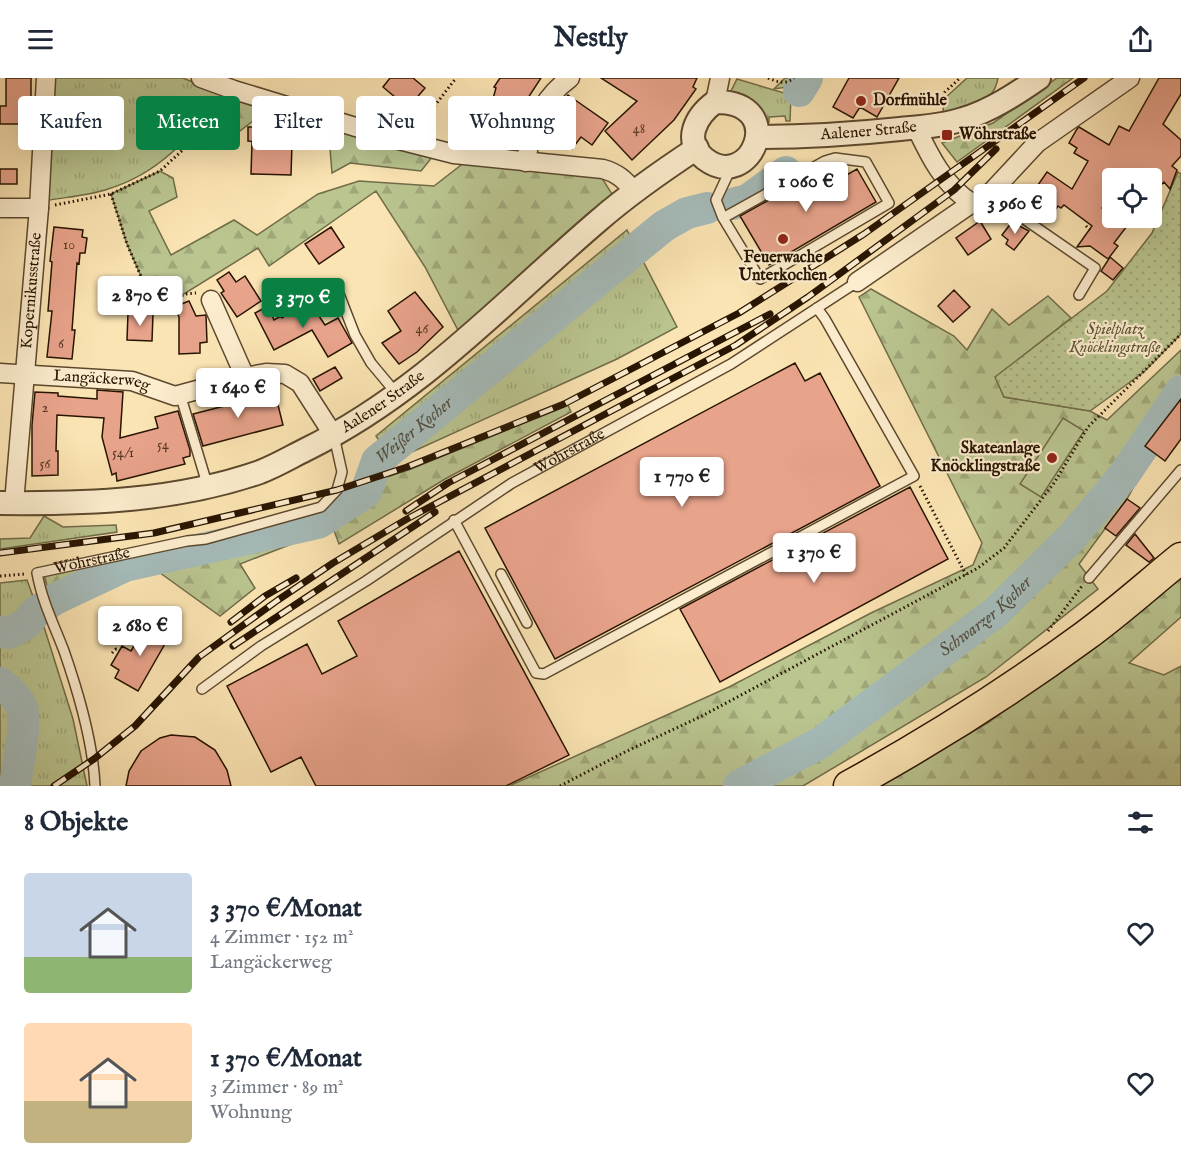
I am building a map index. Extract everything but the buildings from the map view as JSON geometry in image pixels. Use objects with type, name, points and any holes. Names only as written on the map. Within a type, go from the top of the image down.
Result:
[{"type":"highway","points":[[849,786],[983,706],[1086,635],[1181,558]]},
{"type":"street","name":"Kopernikusstraße","points":[[7,503],[25,373],[39,208],[46,78]]},
{"type":"street","points":[[201,78],[230,84],[356,126]]},
{"type":"street","points":[[526,162],[530,135],[542,106],[570,78]]},
{"type":"street","points":[[715,102],[736,104],[746,109],[753,117],[758,137],[750,156],[742,163],[732,166],[711,163],[702,157],[694,138],[694,127],[698,117],[715,102],[720,78]]},
{"type":"street","name":"Wöhrstraße","points":[[857,282],[972,203],[984,200],[1037,143],[1130,78]]},
{"type":"street","name":"Aalener Straße","points":[[758,137],[794,137],[923,127],[962,120],[983,111],[1027,82]]},
{"type":"street","points":[[923,127],[926,147],[954,190],[972,203]]},
{"type":"street","name":"Aalener Straße","points":[[7,503],[111,502],[208,486],[262,471],[334,436],[397,395],[451,354],[597,221],[634,191],[697,148]]},
{"type":"street","points":[[436,150],[454,154],[603,169],[624,178],[634,191]]},
{"type":"street","points":[[0,208],[39,208]]},
{"type":"street","points":[[212,300],[245,377]]},
{"type":"street","name":"Langäckerweg","points":[[0,372],[132,381],[175,396],[245,377],[266,373],[285,374],[300,383],[334,436]]},
{"type":"lane","points":[[723,218],[825,161],[835,158],[866,162],[889,203],[760,279],[723,218],[716,200],[732,166]]},
{"type":"lane","points":[[988,194],[1095,268],[1079,295]]},
{"type":"lane","name":"Wöhrstraße","points":[[202,689],[261,646],[366,581],[512,483],[730,364],[857,282]]},
{"type":"lane","points":[[339,294],[355,335],[366,354],[397,395]]},
{"type":"lane","points":[[454,520],[536,673],[544,674],[914,476],[817,308]]},
{"type":"lane","points":[[180,394],[208,486]]},
{"type":"lane","name":"Wöhrstraße","points":[[95,786],[94,759],[80,707],[63,650],[40,591],[37,573],[186,541],[206,539],[321,507],[337,490],[342,472],[334,436]]},
{"type":"lane","points":[[1089,578],[1181,470]]},
{"type":"lane","points":[[501,574],[526,622]]},
{"type":"path","points":[[436,104],[456,78]]},
{"type":"path","points":[[768,78],[780,82],[794,78]]},
{"type":"path","points":[[923,127],[945,92],[960,78]]},
{"type":"path","points":[[39,208],[111,194],[160,171],[200,134],[230,84]]},
{"type":"path","points":[[111,194],[127,244],[153,304],[171,302],[185,294],[206,293],[212,300]]},
{"type":"path","points":[[1086,226],[1090,230]]},
{"type":"path","points":[[560,786],[702,716],[978,568],[1004,548],[1054,483],[1089,427],[1181,334]]},
{"type":"path","points":[[914,476],[966,575]]},
{"type":"path","points":[[0,576],[37,573]]},
{"type":"path","points":[[1048,631],[1089,578]]},
{"type":"path","points":[[112,653],[116,649],[119,651]]},
{"type":"green space","points":[[52,78],[183,78],[224,95],[136,96],[136,150],[174,150],[159,163],[127,182],[84,195],[44,201],[47,150],[124,150],[124,96],[51,96]]},
{"type":"green space","points":[[785,78],[811,78],[800,92],[787,87],[774,89]]},
{"type":"green space","points":[[967,78],[998,78],[991,94],[985,100],[969,107],[943,112],[944,99]]},
{"type":"green space","points":[[1057,78],[1073,78],[957,162],[942,143],[993,123]]},
{"type":"green space","points":[[737,79],[791,95],[790,121],[786,121],[785,116],[769,117],[769,122],[762,122],[729,95]]},
{"type":"green space","points":[[240,100],[252,104],[252,122],[240,131]]},
{"type":"green space","points":[[344,130],[356,134],[356,150],[412,150],[433,156],[421,171],[350,163],[332,173],[330,150],[344,150]]},
{"type":"green space","points":[[465,162],[600,175],[612,194],[460,334],[425,267],[376,191],[269,266],[258,248],[171,302],[153,304],[127,244],[111,194],[160,171],[173,178],[177,197],[149,211],[171,255],[234,220],[257,235],[318,194],[359,181],[434,186]]},
{"type":"green space","name":"Spielplatz Knöcklingstraße","points":[[1178,172],[1181,174],[1181,334],[1144,372],[1090,411],[1004,397],[995,377],[1107,291],[1154,228],[1162,228],[1162,210]]},
{"type":"green space","points":[[627,230],[677,327],[617,359],[392,461],[376,436]]},
{"type":"green space","points":[[871,289],[954,336],[967,350],[992,309],[1009,325],[1048,296],[1071,318],[996,377],[1004,397],[1090,411],[1107,420],[1181,350],[1181,394],[1141,440],[1146,464],[1127,499],[1079,564],[1098,589],[986,677],[803,786],[509,786],[729,687],[871,613],[973,565],[982,543],[859,297]]},
{"type":"green space","points":[[568,405],[571,412],[445,479],[339,544],[333,528],[240,564],[255,588],[220,616],[149,565],[49,594],[44,574],[187,543],[192,547],[257,534],[317,513],[342,492],[411,469]]},
{"type":"green space","name":"Skateanlage Knöcklingstraße","points":[[1063,418],[1084,431],[1041,497],[1020,484]]},
{"type":"green space","points":[[44,516],[63,527],[116,525],[117,532],[0,549],[0,539],[30,538]]},
{"type":"green space","points":[[1181,572],[1181,617],[1129,663],[1164,675],[1181,666],[1181,786],[880,786],[989,722],[1092,645]]},
{"type":"green space","points":[[27,580],[73,719],[87,786],[0,786],[0,583]]},
{"type":"waterway","name":"Weißer Kocher","points":[[799,91],[807,78]]},
{"type":"waterway","name":"Weißer Kocher","points":[[732,204],[748,200],[786,172]]},
{"type":"waterway","name":"Weißer Kocher","points":[[0,632],[9,633],[27,623],[35,613],[55,599],[125,566],[318,523],[366,492],[377,461],[664,226],[687,213],[707,208]]},
{"type":"waterway","name":"Schwarzer Kocher","points":[[739,786],[820,743],[996,612],[1072,537],[1124,475],[1181,391]]},
{"type":"waterway","name":"Schwarzer Kocher","points":[[0,683],[10,691],[22,709],[23,736],[15,786]]},
{"type":"railway","points":[[0,553],[154,533],[337,490],[407,467],[564,404],[739,313],[864,234],[1084,78]]},
{"type":"railway","points":[[54,786],[94,759],[135,726],[199,657],[278,600],[333,563],[407,519],[736,345],[808,297],[954,190],[996,149]]},
{"type":"railway","points":[[406,511],[448,483],[770,314]]},
{"type":"railway","points":[[233,646],[435,512]]},
{"type":"railway","points":[[231,622],[265,596],[296,578]]},
{"type":"place","name":"Dorfmühle","points":[[861,101]]},
{"type":"place","name":"Wöhrstraße","points":[[947,135]]},
{"type":"place","name":"Feuerwache Unterkochen","points":[[783,239]]},
{"type":"place","name":"Skateanlage Knöcklingstraße","points":[[1052,458]]}]
